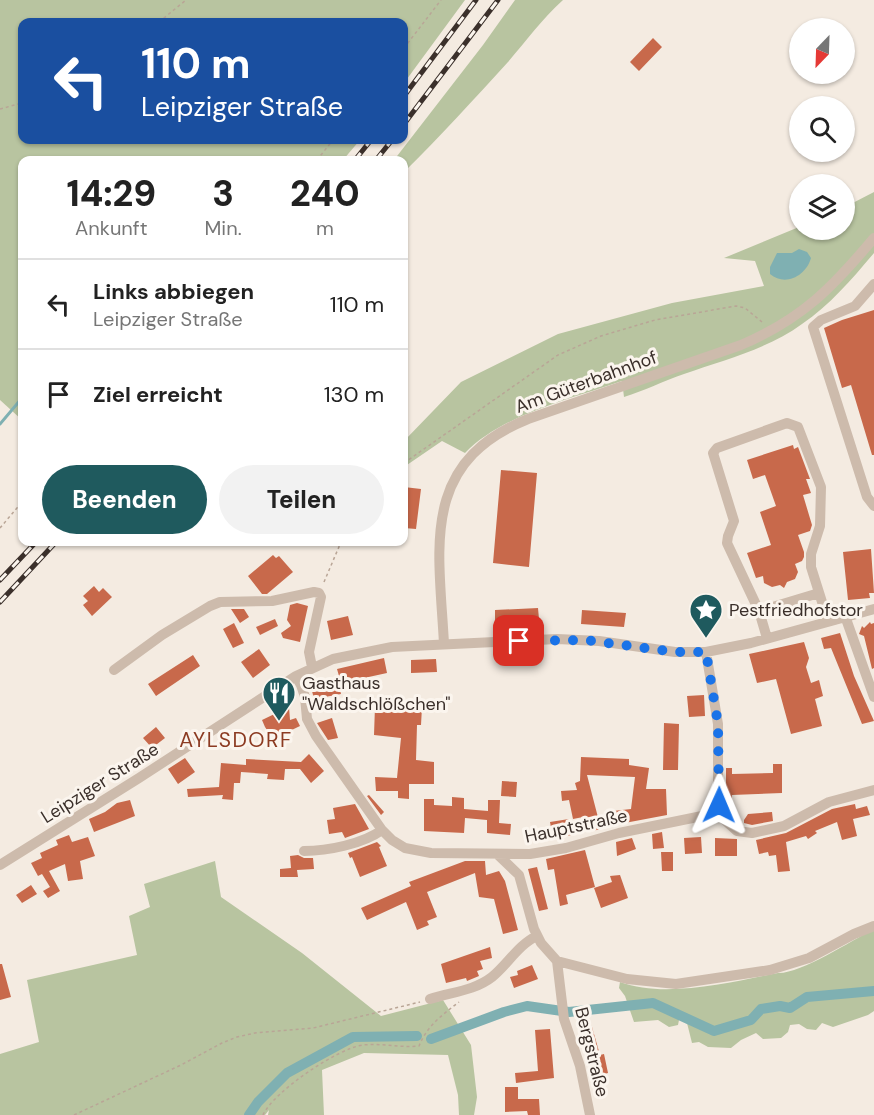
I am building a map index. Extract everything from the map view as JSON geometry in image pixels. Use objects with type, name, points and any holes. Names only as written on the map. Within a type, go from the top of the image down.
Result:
[{"type":"street","name":"Am Güterbahnhof","points":[[444,644],[440,544],[442,517],[446,498],[454,481],[464,464],[477,450],[498,434],[523,421],[729,349],[770,332],[795,317],[820,297],[874,238]]},
{"type":"street","points":[[874,284],[855,306],[821,320],[813,327],[867,497],[874,506]]},
{"type":"street","points":[[767,638],[759,611],[728,543],[728,536],[734,521],[713,453],[717,448],[787,423],[798,427],[821,487],[820,526],[811,554],[811,567],[828,621]]},
{"type":"street","points":[[114,670],[190,617],[210,606],[231,602],[268,602],[309,592],[319,593],[320,602],[309,652],[312,667]]},
{"type":"street","points":[[759,611],[819,593]]},
{"type":"street","name":"Leipziger Straße","points":[[0,865],[296,676],[333,659],[379,649],[570,639],[675,652],[706,652],[874,609]]},
{"type":"street","points":[[845,616],[874,697]]},
{"type":"street","points":[[706,652],[718,724],[718,814],[737,831],[752,833],[784,826],[829,802],[874,790]]},
{"type":"street","name":"Hauptstraße","points":[[296,676],[305,698],[307,719],[316,736],[382,831],[398,844],[420,852],[530,854],[576,846],[619,832],[718,814]]},
{"type":"street","points":[[304,851],[338,847],[374,836],[382,831]]},
{"type":"street","points":[[530,854],[520,868],[519,875],[537,936],[557,961],[569,966],[640,982],[664,984],[703,981],[770,970],[796,963],[874,926]]},
{"type":"street","points":[[498,855],[519,875]]},
{"type":"street","points":[[430,999],[467,990],[493,976],[537,936]]},
{"type":"street","name":"Bergstraße","points":[[557,961],[564,1019],[580,1066],[590,1115]]},
{"type":"path","points":[[164,18],[186,0]]},
{"type":"path","points":[[408,43],[441,0]]},
{"type":"path","points":[[0,109],[18,103]]},
{"type":"path","points":[[319,156],[330,144]]},
{"type":"path","points":[[408,460],[558,355],[601,336],[655,320],[736,306],[746,308],[758,316],[770,332]]},
{"type":"path","points":[[0,528],[18,507]]},
{"type":"path","points":[[319,593],[338,546]]},
{"type":"path","points":[[264,1115],[267,1106],[288,1087],[334,1055],[361,1045],[419,1047],[424,1033],[460,1001],[467,990]]},
{"type":"path","points":[[74,1115],[182,1065],[237,1036],[320,1027],[430,999]]},
{"type":"green space","points":[[0,0],[465,0],[408,78],[408,18],[18,18],[18,144],[357,144],[346,156],[18,156],[18,416],[0,400]]},
{"type":"green space","points":[[515,0],[563,0],[470,104],[408,168],[408,156],[397,156]]},
{"type":"green space","points":[[874,192],[874,253],[831,300],[789,333],[745,353],[624,397],[622,381],[560,401],[498,428],[465,453],[442,441],[408,464],[408,437],[461,382],[558,334],[672,303],[764,286],[755,261],[724,258],[789,231],[789,240],[855,240],[855,202]]},
{"type":"green space","points":[[215,861],[221,897],[302,953],[381,1016],[443,1000],[471,1045],[477,1097],[474,1115],[459,1115],[458,1095],[448,1055],[364,1053],[322,1070],[324,1115],[268,1115],[269,1110],[265,1115],[0,1115],[0,1054],[39,1042],[27,980],[137,955],[129,916],[150,907],[144,884]]},
{"type":"green space","points":[[874,929],[874,1011],[833,1027],[822,1023],[816,1030],[807,1029],[799,1024],[790,1025],[788,1032],[781,1038],[763,1039],[756,1033],[731,1048],[708,1047],[699,1042],[692,1043],[686,1019],[679,1020],[678,1025],[669,1027],[658,1020],[634,1022],[625,996],[619,988],[620,982],[657,989],[699,987],[787,972],[812,963]]},
{"type":"water","points":[[799,249],[807,252],[811,258],[805,270],[794,278],[782,280],[770,274],[770,267],[777,253],[792,253]]},
{"type":"building","points":[[653,38],[662,47],[639,71],[630,62]]},
{"type":"building","points":[[874,310],[874,455],[872,455],[851,385],[842,388],[824,328]]},
{"type":"building","points":[[793,445],[794,449],[798,447],[810,479],[806,479],[811,493],[803,495],[812,525],[810,531],[798,535],[804,557],[802,561],[795,564],[798,572],[795,579],[787,582],[784,588],[780,585],[772,587],[764,583],[763,576],[756,578],[747,553],[771,545],[760,512],[776,506],[765,475],[753,479],[747,460]]},
{"type":"building","points":[[501,470],[537,473],[529,567],[493,563]]},
{"type":"building","points":[[408,487],[421,489],[416,529],[408,528]]},
{"type":"building","points":[[871,549],[874,593],[869,593],[870,598],[848,600],[843,552]]},
{"type":"building","points":[[273,555],[276,558],[279,556],[293,572],[267,594],[262,594],[248,576]]},
{"type":"building","points":[[94,586],[99,592],[103,588],[112,597],[92,616],[83,605],[88,601],[83,596]]},
{"type":"building","points":[[297,603],[308,606],[300,642],[283,638],[281,633],[291,626],[287,620],[290,605]]},
{"type":"building","points":[[538,608],[540,630],[495,631],[495,610]]},
{"type":"building","points":[[231,609],[244,609],[249,617],[240,623]]},
{"type":"building","points":[[582,610],[626,613],[624,627],[581,624]]},
{"type":"building","points":[[348,616],[353,635],[331,640],[327,621]]},
{"type":"building","points":[[275,619],[278,626],[260,635],[256,627]]},
{"type":"building","points":[[870,622],[874,623],[874,668],[872,669],[864,636],[859,634],[862,626],[864,628]]},
{"type":"building","points":[[234,623],[244,643],[233,648],[223,629]]},
{"type":"building","points":[[840,633],[854,676],[874,721],[862,724],[831,648],[824,649],[821,638]]},
{"type":"building","points":[[804,642],[809,658],[806,667],[811,683],[819,680],[823,696],[815,699],[822,726],[791,734],[776,679],[757,683],[749,654]]},
{"type":"building","points":[[259,649],[270,665],[253,678],[241,662]]},
{"type":"building","points":[[193,655],[200,666],[156,696],[148,684]]},
{"type":"building","points":[[384,658],[387,673],[341,683],[337,669]]},
{"type":"building","points":[[436,659],[437,672],[411,673],[411,660]]},
{"type":"building","points":[[338,682],[341,694],[314,699],[311,687]]},
{"type":"building","points":[[704,695],[705,716],[689,717],[687,696]]},
{"type":"building","points":[[375,706],[422,707],[421,725],[417,725],[416,760],[434,762],[434,784],[409,784],[409,799],[398,798],[398,791],[376,791],[375,777],[397,778],[401,738],[374,735]]},
{"type":"building","points":[[289,707],[290,720],[296,718],[300,726],[273,739],[262,720]]},
{"type":"building","points":[[332,718],[338,738],[328,740],[317,723]]},
{"type":"building","points":[[664,723],[679,724],[678,770],[663,770]]},
{"type":"building","points":[[156,727],[165,738],[152,748],[143,738]]},
{"type":"building","points":[[309,754],[324,771],[311,783],[300,769],[285,769],[284,780],[267,779],[268,774],[241,772],[240,783],[234,783],[233,800],[222,799],[223,795],[188,797],[187,789],[219,787],[221,763],[246,765],[246,759],[301,762]]},
{"type":"building","points":[[581,757],[629,759],[629,765],[649,768],[646,789],[666,789],[667,815],[614,825],[613,811],[631,809],[635,777],[587,775],[601,829],[588,832],[583,817],[573,819],[569,800],[562,801],[561,791],[577,790],[575,783],[580,781]]},
{"type":"building","points":[[185,758],[195,772],[178,784],[168,769]]},
{"type":"building","points":[[773,764],[782,764],[782,793],[732,795],[731,803],[726,803],[726,768],[732,768],[732,774],[773,773]]},
{"type":"building","points":[[502,781],[517,782],[516,797],[501,796]]},
{"type":"building","points":[[369,795],[384,812],[381,815],[367,796]]},
{"type":"building","points":[[452,797],[464,798],[464,809],[488,811],[488,800],[500,800],[499,823],[511,824],[510,835],[487,833],[487,820],[465,818],[464,833],[424,831],[424,799],[434,799],[434,805],[452,806]]},
{"type":"building","points":[[130,800],[135,816],[94,832],[89,819],[105,812],[117,803]]},
{"type":"building","points":[[355,804],[369,829],[345,838],[342,832],[329,834],[327,820],[335,819],[333,808]]},
{"type":"building","points":[[855,804],[856,809],[867,806],[870,815],[853,819],[857,836],[842,840],[837,822],[815,831],[817,833],[808,839],[806,836],[786,842],[790,871],[778,872],[776,855],[769,856],[768,852],[759,854],[756,840],[786,833],[832,809]]},
{"type":"building","points":[[772,812],[773,821],[752,825],[744,823],[748,814]]},
{"type":"building","points":[[569,819],[572,835],[553,838],[550,822]]},
{"type":"building","points":[[662,832],[664,848],[653,849],[652,834]]},
{"type":"building","points":[[69,835],[72,842],[88,837],[95,856],[80,861],[83,879],[68,881],[65,864],[49,871],[60,891],[48,898],[43,891],[50,887],[42,874],[38,876],[31,863],[42,858],[40,853],[58,845],[56,840]]},
{"type":"building","points":[[701,837],[702,853],[685,854],[684,838]]},
{"type":"building","points":[[632,838],[636,849],[617,856],[616,842]]},
{"type":"building","points":[[715,838],[737,839],[737,856],[715,856]]},
{"type":"building","points":[[377,842],[381,846],[379,847],[387,866],[360,877],[348,853]]},
{"type":"building","points":[[585,850],[595,887],[566,895],[568,904],[560,906],[554,869],[548,870],[546,859]]},
{"type":"building","points":[[661,852],[673,852],[673,871],[662,871]]},
{"type":"building","points":[[290,856],[313,858],[314,869],[297,870],[298,877],[280,877],[280,869],[291,868]]},
{"type":"building","points":[[465,861],[485,861],[486,875],[499,871],[505,881],[518,930],[503,934],[494,899],[479,897],[475,873],[427,892],[437,917],[427,921],[429,925],[417,930],[406,902],[367,920],[361,908],[411,886],[409,882]]},
{"type":"building","points":[[537,867],[548,909],[539,911],[528,869]]},
{"type":"building","points":[[620,875],[628,898],[601,908],[594,888],[612,882],[610,876]]},
{"type":"building","points":[[31,885],[37,894],[22,903],[16,895]]},
{"type":"building","points":[[490,947],[492,958],[480,961],[483,969],[477,971],[479,976],[467,981],[466,978],[446,983],[441,964]]},
{"type":"building","points":[[0,964],[2,964],[11,997],[0,1000]]},
{"type":"building","points":[[532,965],[538,979],[514,988],[510,977],[518,975],[517,971]]},
{"type":"building","points":[[592,1027],[600,1055],[604,1054],[608,1073],[593,1077],[579,1031]]},
{"type":"building","points":[[550,1029],[554,1078],[516,1083],[515,1073],[538,1071],[535,1030]]},
{"type":"building","points":[[505,1087],[518,1087],[518,1099],[539,1099],[540,1115],[528,1115],[527,1111],[505,1112]]},
{"type":"waterway","points":[[0,424],[18,403]]},
{"type":"waterway","points":[[431,1039],[504,1012],[527,1006],[569,1012],[653,1003],[714,1031],[751,1020],[761,1009],[780,1006],[790,1008],[807,997],[874,991]]},
{"type":"waterway","points":[[249,1115],[258,1102],[287,1073],[353,1037],[417,1036]]},
{"type":"railway","points":[[408,91],[476,0]]},
{"type":"railway","points":[[408,119],[498,0]]},
{"type":"railway","points":[[358,156],[368,144]]},
{"type":"railway","points":[[379,156],[389,144]]},
{"type":"railway","points":[[0,580],[32,546]]},
{"type":"railway","points":[[0,602],[52,546]]},
{"type":"place","name":"Pestfriedhofstor","points":[[706,639]]},
{"type":"place","name":"Gasthaus \"Waldschlößchen\"","points":[[279,722]]},
{"type":"district","name":"AYLSDORF","points":[[236,740]]},
{"type":"route","points":[[519,641],[585,640],[675,652],[706,652],[718,724],[719,805]]}]
